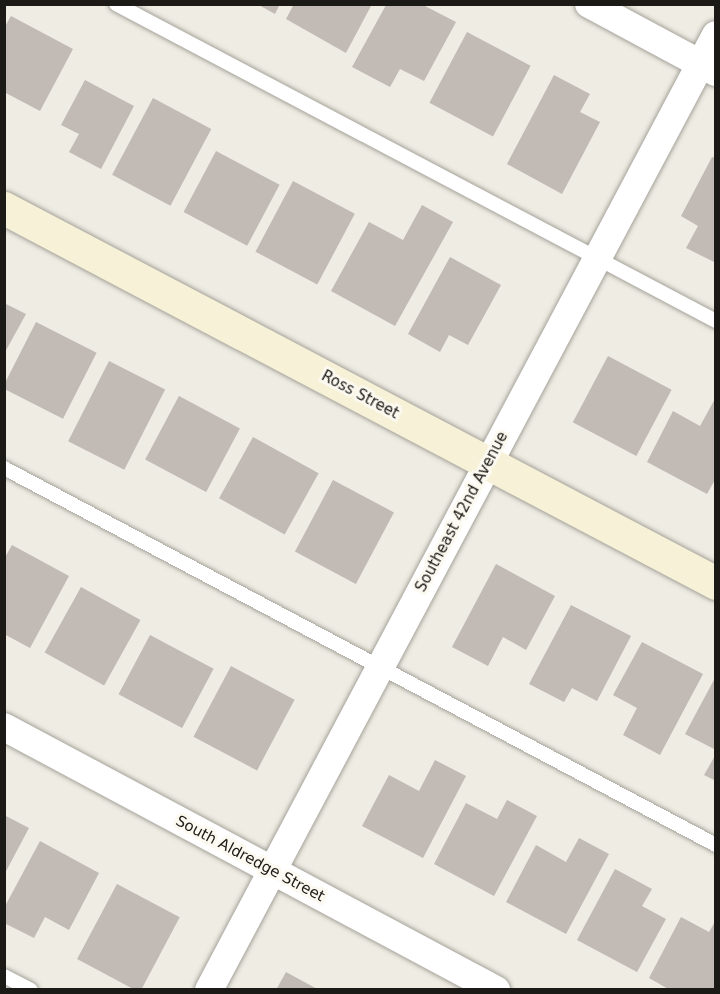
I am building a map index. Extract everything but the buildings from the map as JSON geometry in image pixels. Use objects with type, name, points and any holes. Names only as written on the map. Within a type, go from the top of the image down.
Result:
[{"type":"street","points":[[589,4],[708,68]]},
{"type":"street","name":"Southeast 42nd Avenue","points":[[209,990],[597,258],[708,68],[716,35]]},
{"type":"street","name":"Ross Street","points":[[4,208],[716,583]]},
{"type":"street","name":"South Aldredge Street","points":[[4,727],[496,990]]},
{"type":"lane","points":[[116,4],[716,321]]},
{"type":"lane","points":[[4,468],[716,845]]},
{"type":"lane","points":[[4,976],[31,990]]}]
